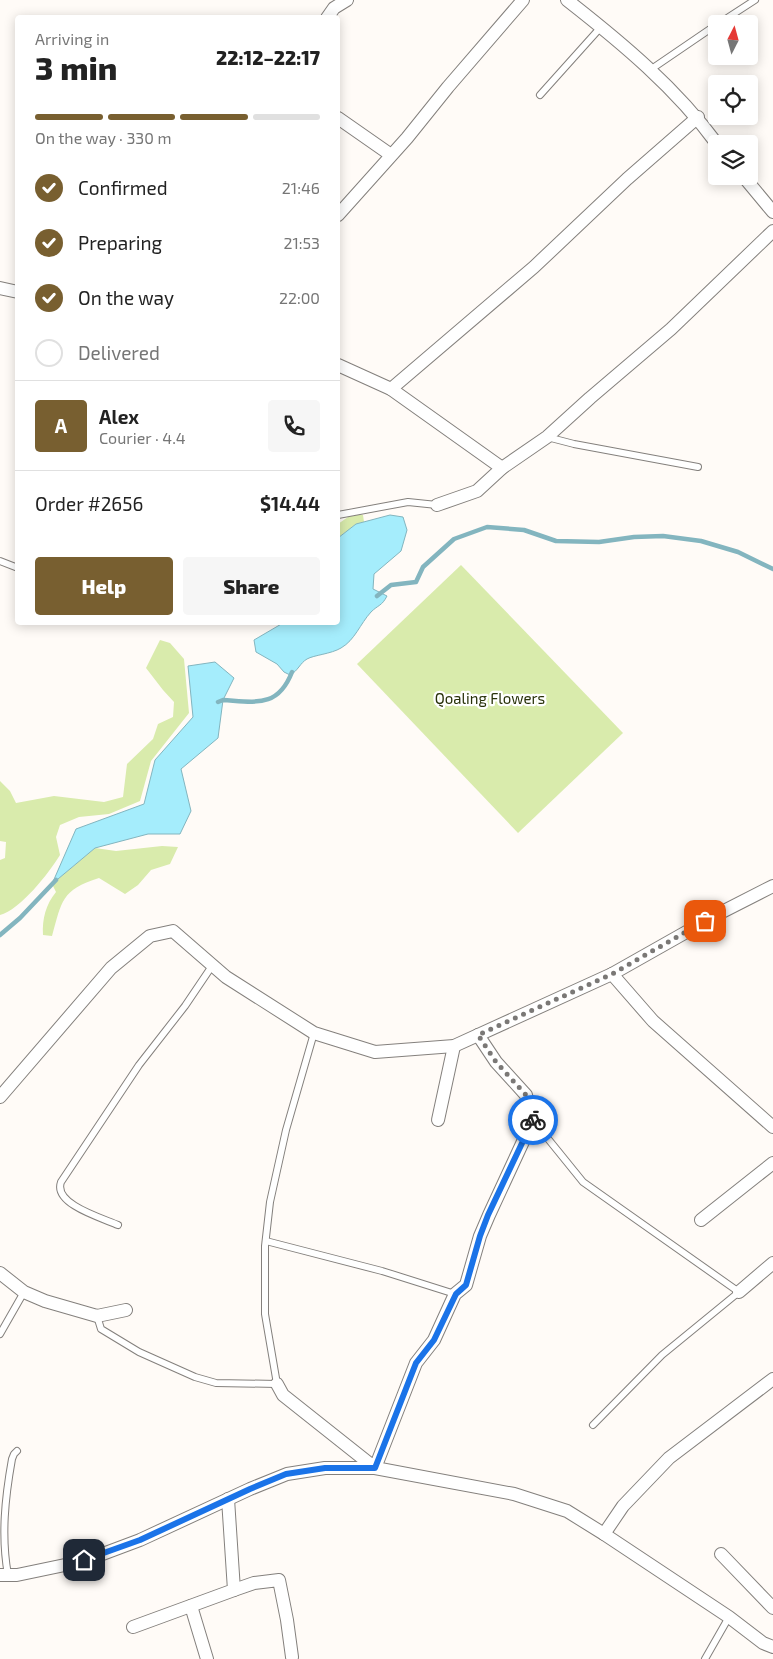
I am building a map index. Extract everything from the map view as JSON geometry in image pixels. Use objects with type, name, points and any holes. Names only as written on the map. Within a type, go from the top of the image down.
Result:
[{"type":"street","points":[[329,15],[334,8],[347,0]]},
{"type":"street","points":[[340,213],[407,138],[523,0]]},
{"type":"street","points":[[567,0],[601,26],[650,70],[698,118],[710,135]]},
{"type":"street","points":[[390,389],[534,267],[627,179],[698,118]]},
{"type":"street","points":[[340,119],[391,155]]},
{"type":"street","points":[[750,185],[773,212]]},
{"type":"street","points":[[438,505],[477,491],[502,468],[547,438],[590,398],[671,329],[773,231]]},
{"type":"street","points":[[0,288],[15,291]]},
{"type":"street","points":[[340,366],[390,389],[502,468]]},
{"type":"street","points":[[0,1097],[111,968],[150,936],[173,931],[226,977],[314,1033],[375,1052],[454,1046],[612,974],[720,912],[773,886]]},
{"type":"street","points":[[612,974],[652,1021],[773,1127]]},
{"type":"street","points":[[375,1468],[416,1363],[434,1340],[456,1294],[466,1285],[488,1215],[532,1119],[526,1095],[496,1062],[478,1035]]},
{"type":"street","points":[[438,1120],[454,1046]]},
{"type":"street","points":[[701,1220],[773,1163]]},
{"type":"street","points":[[739,1292],[773,1263]]},
{"type":"street","points":[[0,1273],[24,1292],[45,1301],[97,1316],[126,1310]]},
{"type":"street","points":[[604,1534],[623,1506],[669,1458],[773,1379]]},
{"type":"street","points":[[277,1384],[283,1395],[375,1468]]},
{"type":"street","points":[[4,1575],[17,1575],[53,1569],[140,1540],[286,1474],[325,1468],[375,1468],[514,1494],[567,1510],[729,1617],[763,1643],[773,1647]]},
{"type":"street","points":[[228,1499],[234,1590]]},
{"type":"street","points":[[721,1554],[773,1608]]},
{"type":"street","points":[[133,1627],[254,1583],[279,1580],[292,1658]]},
{"type":"street","points":[[191,1606],[207,1659]]},
{"type":"lane","points":[[731,15],[755,0]]},
{"type":"lane","points":[[540,95],[601,26]]},
{"type":"lane","points":[[650,70],[708,30]]},
{"type":"lane","points":[[547,438],[698,467]]},
{"type":"lane","points":[[340,515],[408,502],[438,505]]},
{"type":"lane","points":[[0,561],[15,567]]},
{"type":"lane","points":[[118,1225],[78,1208],[61,1194],[59,1188],[61,1182],[139,1065],[185,1006],[212,966]]},
{"type":"lane","points":[[97,1316],[101,1329],[139,1352],[196,1377],[216,1383],[277,1384],[265,1314],[266,1241],[270,1202],[286,1130],[314,1033]]},
{"type":"lane","points":[[532,1119],[583,1182],[739,1292],[662,1355],[592,1425]]},
{"type":"lane","points":[[266,1241],[382,1271],[456,1294]]},
{"type":"lane","points":[[0,1334],[24,1292]]},
{"type":"lane","points":[[4,1575],[6,1492],[12,1459],[17,1451]]},
{"type":"lane","points":[[705,1659],[729,1617]]},
{"type":"green space","points":[[358,514],[363,515],[364,522],[356,524],[340,536],[340,523],[348,517]]},
{"type":"green space","name":"Qoaling Flowers","points":[[461,565],[623,733],[518,833],[357,664]]},
{"type":"green space","points":[[160,640],[170,643],[184,659],[189,713],[151,761],[140,801],[109,814],[79,817],[60,825],[56,837],[60,855],[55,863],[25,899],[8,912],[0,915],[0,860],[5,858],[6,842],[0,841],[0,781],[10,791],[16,803],[54,796],[104,802],[123,797],[127,764],[153,739],[158,724],[173,717],[174,702],[146,668]]},
{"type":"green space","points":[[162,846],[178,847],[170,864],[151,870],[138,885],[125,894],[99,878],[77,887],[70,892],[61,905],[52,936],[43,935],[45,912],[56,892],[52,884],[95,848],[116,851]]},
{"type":"water","points":[[390,515],[403,517],[407,530],[401,551],[374,574],[373,589],[387,596],[382,604],[367,617],[346,645],[337,650],[307,659],[290,675],[284,672],[277,664],[256,652],[254,640],[280,625],[340,625],[340,536],[356,524]]},
{"type":"water","points":[[215,662],[234,678],[223,700],[218,738],[181,769],[191,811],[180,834],[148,834],[95,848],[52,884],[76,829],[144,804],[155,760],[193,717],[188,666]]},
{"type":"waterway","points":[[377,596],[391,585],[416,582],[423,567],[454,539],[487,527],[524,530],[556,541],[599,542],[634,537],[663,536],[701,541],[738,552],[773,569]]},
{"type":"waterway","points":[[218,702],[223,700],[256,702],[273,697],[280,692],[292,672]]},
{"type":"waterway","points":[[0,935],[20,918],[56,880]]},
{"type":"way so far","points":[[533,1120],[526,1095],[496,1062],[478,1035],[612,974],[705,921]]},
{"type":"route","points":[[84,1560],[140,1540],[286,1474],[325,1468],[375,1468],[416,1363],[434,1340],[456,1294],[466,1285],[488,1215],[533,1120]]}]
